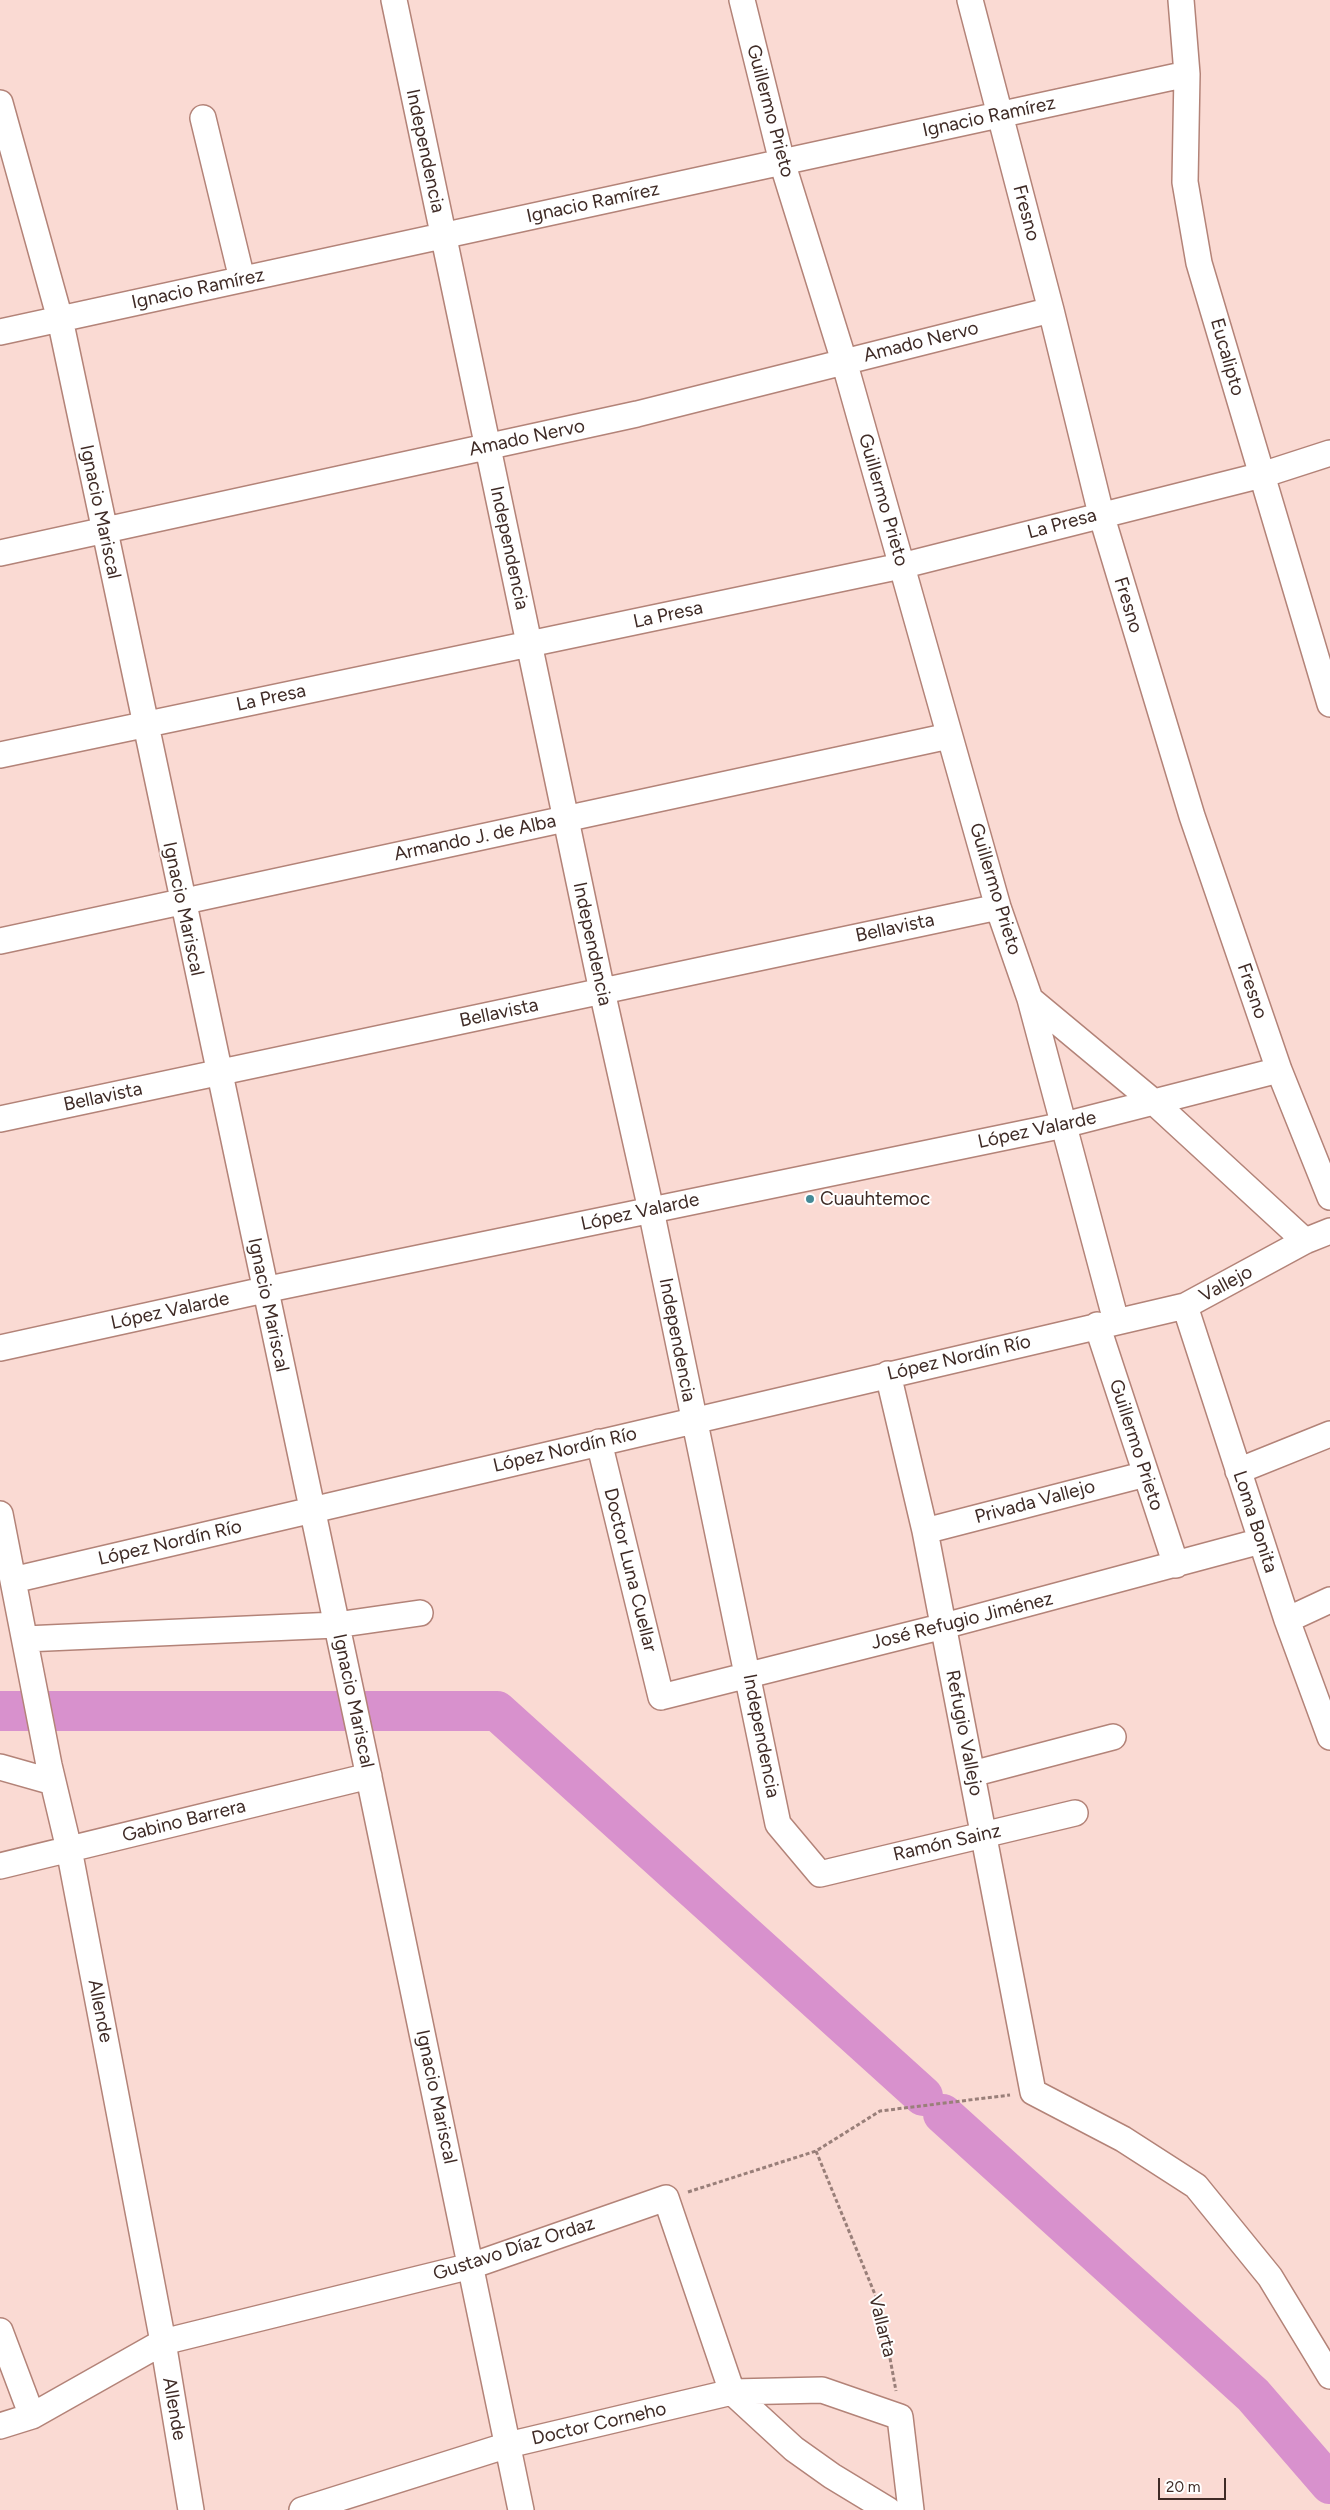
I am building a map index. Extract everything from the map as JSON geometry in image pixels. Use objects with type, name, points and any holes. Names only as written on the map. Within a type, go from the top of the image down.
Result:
[{"type":"street","name":"Independencia","points":[[394,0],[602,991],[651,1210],[778,1824],[820,1874]]},
{"type":"street","name":"Guillermo Prieto","points":[[742,0],[782,162],[844,361],[998,907],[1030,999],[1064,1125],[1106,1323],[1146,1474],[1176,1565]]},
{"type":"street","name":"Fresno","points":[[970,0],[1052,310],[1101,514],[1192,816],[1279,1070],[1330,1197]]},
{"type":"street","name":"Eucalipto","points":[[1181,0],[1187,74],[1185,182],[1199,263],[1262,475],[1319,632],[1330,704]]},
{"type":"street","name":"Ignacio Ramírez","points":[[0,332],[1187,74]]},
{"type":"street","name":"Ignacio Mariscal","points":[[0,103],[60,319],[264,1290],[367,1767],[521,2510]]},
{"type":"street","points":[[204,118],[242,279]]},
{"type":"street","name":"Amado Nervo","points":[[0,553],[637,414],[1052,310]]},
{"type":"street","name":"La Presa","points":[[0,756],[901,566],[1101,514],[1262,475],[1330,453]]},
{"type":"street","name":"Armando J. de Alba","points":[[0,941],[949,736]]},
{"type":"street","name":"Bellavista","points":[[0,1119],[998,907]]},
{"type":"street","points":[[1030,999],[1155,1103],[1305,1241]]},
{"type":"street","name":"López Valarde","points":[[0,1348],[264,1290],[1064,1125],[1279,1070]]},
{"type":"street","name":"Vallejo","points":[[1106,1323],[1185,1306],[1305,1241],[1330,1231]]},
{"type":"street","name":"Loma Bonita","points":[[1185,1306],[1287,1620],[1330,1737]]},
{"type":"street","name":"López Nordín Río","points":[[13,1580],[1106,1323]]},
{"type":"street","name":"Refugio Vallejo","points":[[888,1374],[925,1531],[1033,2092]]},
{"type":"street","points":[[1238,1471],[1330,1434]]},
{"type":"street","name":"Doctor Luna Cuellar","points":[[599,1442],[661,1697]]},
{"type":"street","name":"Privada Vallejo","points":[[925,1531],[1146,1474]]},
{"type":"street","name":"Allende","points":[[0,1514],[51,1773],[69,1848],[162,2342],[191,2510]]},
{"type":"street","name":"José Refugio Jiménez","points":[[661,1697],[944,1626],[1261,1541]]},
{"type":"street","points":[[1287,1620],[1330,1600]]},
{"type":"street","points":[[27,1647],[338,1633],[420,1613]]},
{"type":"street","points":[[972,1774],[1113,1737]]},
{"type":"street","points":[[0,1767],[51,1773]]},
{"type":"street","name":"Gabino Barrera","points":[[0,1866],[367,1767]]},
{"type":"street","name":"Ramón Sainz","points":[[820,1874],[1075,1814]]},
{"type":"street","points":[[1033,2092],[1123,2140],[1196,2186],[1270,2277],[1330,2376]]},
{"type":"street","points":[[666,2198],[732,2392],[794,2449],[832,2476],[888,2510]]},
{"type":"street","name":"Gustavo Díaz Ordaz","points":[[0,2426],[32,2416],[162,2342],[471,2266],[666,2198]]},
{"type":"street","points":[[0,2331],[32,2416]]},
{"type":"street","name":"Doctor Corneho","points":[[302,2510],[508,2445],[732,2392],[822,2390],[900,2417]]},
{"type":"street","points":[[900,2417],[911,2510]]},
{"type":"path","points":[[666,2198],[816,2151],[880,2111],[1033,2092]]},
{"type":"path","name":"Vallarta","points":[[816,2151],[881,2308],[900,2417]]},
{"type":"waterway","points":[[0,1711],[497,1711],[923,2096]]},
{"type":"waterway","points":[[943,2114],[1253,2395],[1330,2484]]},
{"type":"place","name":"Cuauhtemoc","points":[[810,1199]]}]
